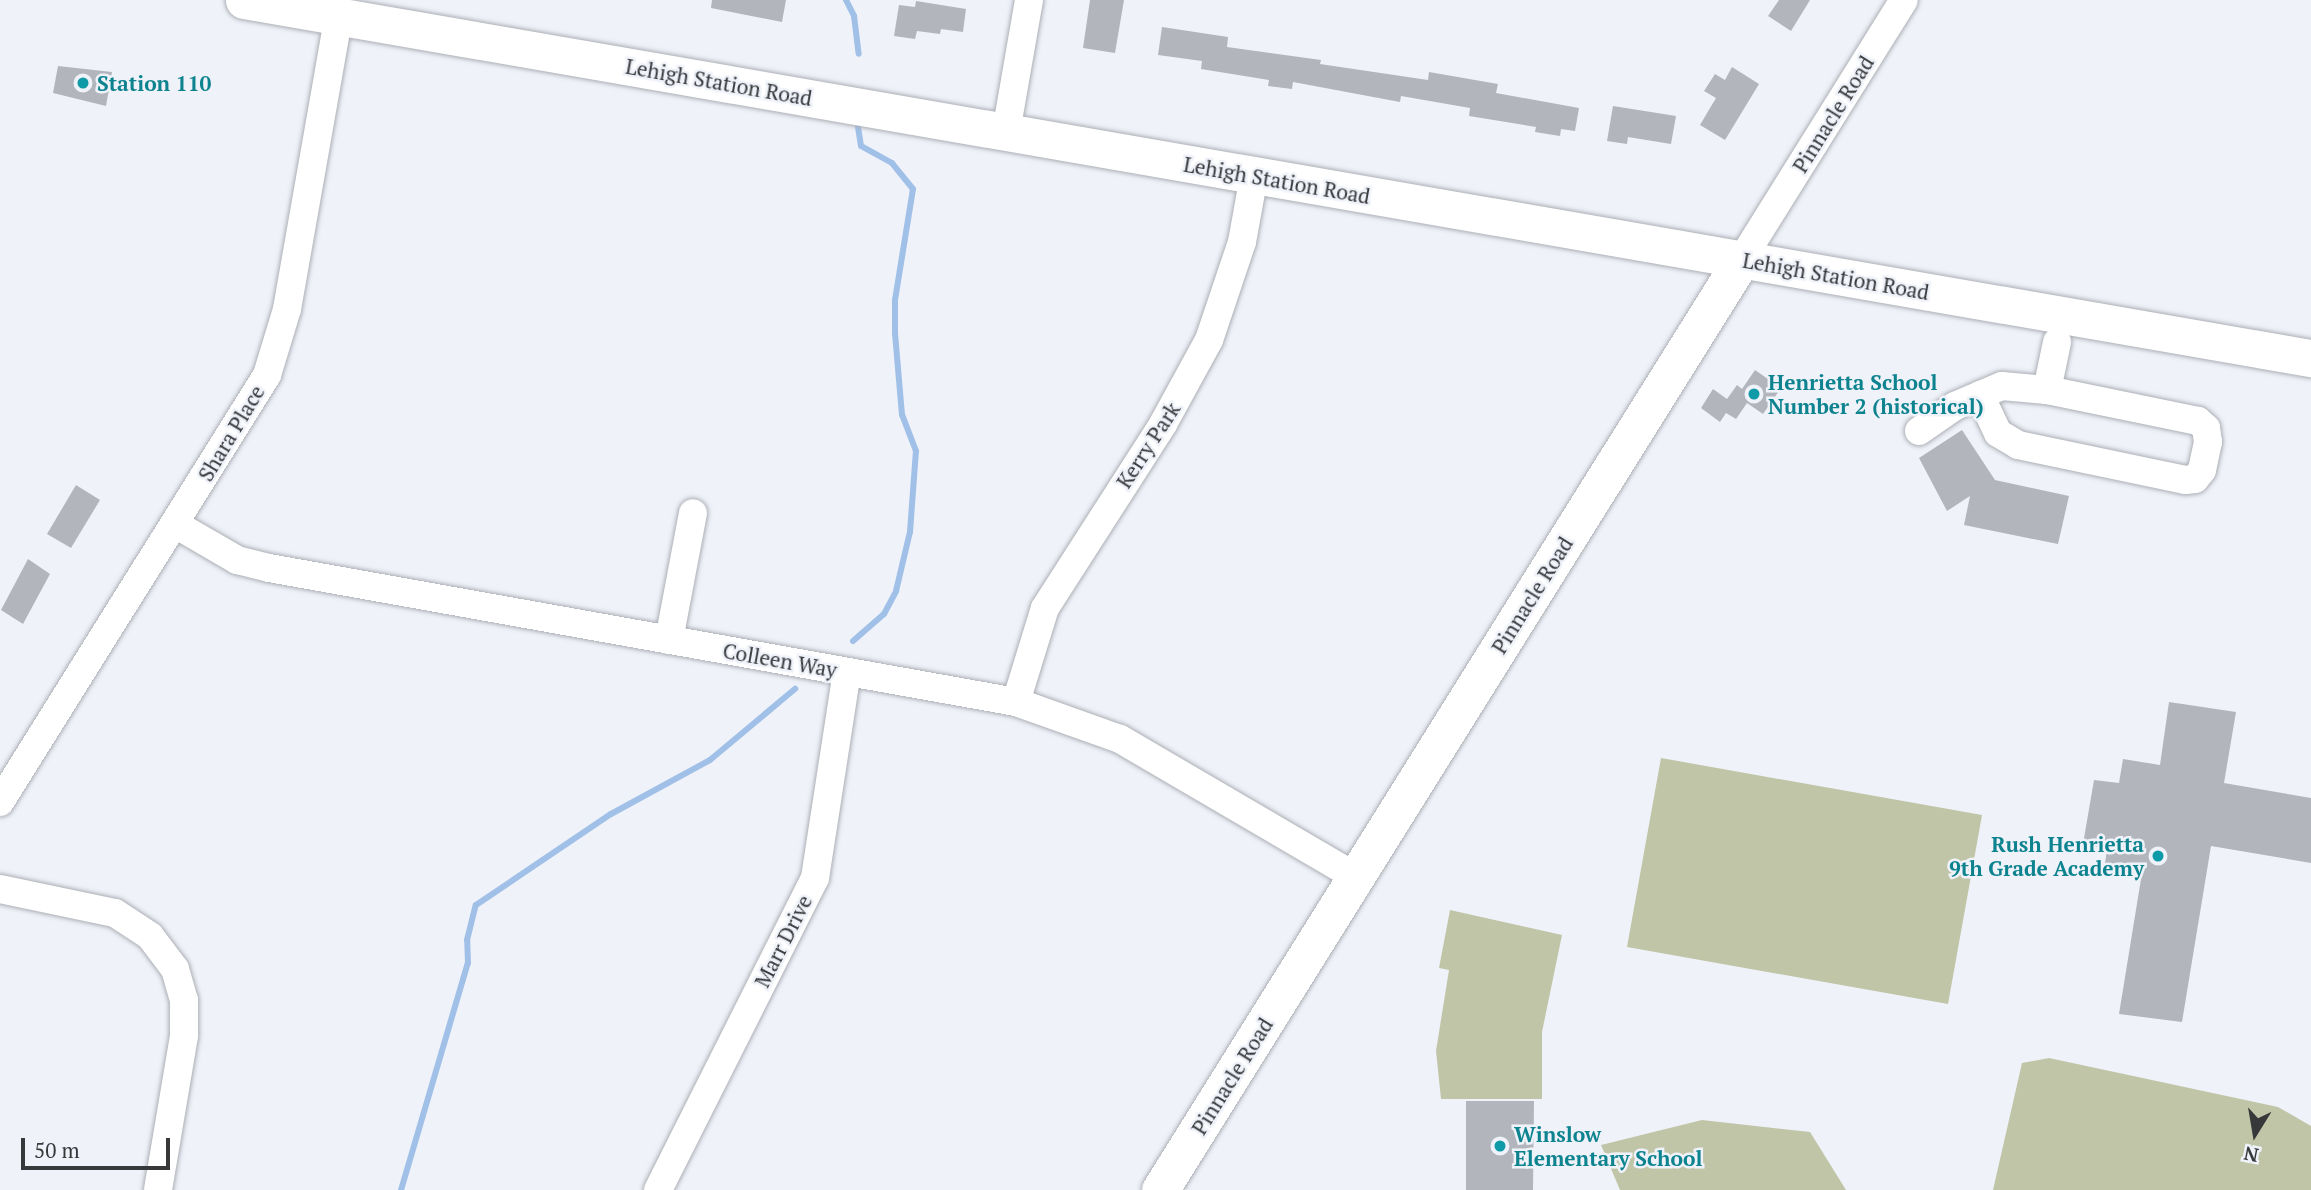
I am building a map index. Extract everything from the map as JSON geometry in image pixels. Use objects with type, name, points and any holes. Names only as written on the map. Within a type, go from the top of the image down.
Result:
[{"type":"main road","name":"Lehigh Station Road","points":[[244,0],[2311,358]]},
{"type":"main road","name":"Pinnacle Road","points":[[1160,1190],[1742,259]]},
{"type":"street","points":[[1006,132],[1029,0]]},
{"type":"street","name":"Pinnacle Road","points":[[1742,259],[1904,0]]},
{"type":"street","name":"Shara Place","points":[[0,802],[246,412],[280,341],[340,15]]},
{"type":"street","name":"Kerry Park","points":[[1016,702],[1045,608],[1163,424],[1209,340],[1242,242],[1254,176]]},
{"type":"street","points":[[2047,390],[2057,342]]},
{"type":"street","points":[[1919,430],[1980,395],[2002,386],[2047,390],[2198,421],[2206,428],[2208,442],[2202,470],[2195,479],[2185,480],[2018,445],[1998,433],[1980,395]]},
{"type":"street","points":[[668,640],[693,513]]},
{"type":"street","name":"Colleen Way","points":[[175,524],[237,560],[269,568],[1016,702],[1120,739],[1356,877]]},
{"type":"street","name":"Marr Drive","points":[[658,1190],[815,878],[847,672]]},
{"type":"street","points":[[0,889],[115,913],[150,936],[175,969],[184,1000],[184,1036],[159,1190]]},
{"type":"green space","points":[[1661,758],[1982,815],[1948,1004],[1627,947]]},
{"type":"green space","points":[[1450,910],[1562,935],[1542,1032],[1542,1099],[1441,1099],[1436,1051],[1449,970],[1439,968]]},
{"type":"green space","points":[[2049,1058],[2278,1107],[2311,1126],[2311,1190],[1993,1190],[2022,1063]]},
{"type":"green space","points":[[1702,1120],[1810,1132],[1846,1190],[1620,1190],[1601,1145]]},
{"type":"building","points":[[712,0],[786,0],[782,22],[711,8]]},
{"type":"building","points":[[1090,0],[1124,0],[1115,53],[1083,48]]},
{"type":"building","points":[[1779,0],[1810,0],[1791,31],[1768,16]]},
{"type":"building","points":[[916,1],[966,9],[963,32],[941,29],[940,34],[917,31],[915,39],[894,36],[899,5],[915,7]]},
{"type":"building","points":[[1162,27],[1228,37],[1227,47],[1321,60],[1320,64],[1428,80],[1429,72],[1498,84],[1496,93],[1579,108],[1575,131],[1561,129],[1560,136],[1535,132],[1536,127],[1469,116],[1470,108],[1401,96],[1400,102],[1293,82],[1292,89],[1268,86],[1269,80],[1201,69],[1202,61],[1158,55]]},
{"type":"building","name":"Station 110","points":[[58,66],[112,72],[106,106],[53,93]]},
{"type":"building","points":[[1732,67],[1759,84],[1725,140],[1700,125],[1716,98],[1704,91],[1715,74],[1725,80]]},
{"type":"building","points":[[1613,106],[1676,116],[1671,144],[1628,137],[1627,144],[1607,141]]},
{"type":"building","name":"Henrietta School Number 2 (historical)","points":[[1755,370],[1781,388],[1763,414],[1747,403],[1736,419],[1726,413],[1720,422],[1701,408],[1713,389],[1727,399],[1737,385],[1742,389]]},
{"type":"building","points":[[1962,430],[1995,480],[2069,496],[2058,544],[1964,525],[1970,496],[1947,511],[1919,458]]},
{"type":"building","points":[[76,485],[100,500],[71,548],[47,534]]},
{"type":"building","points":[[28,559],[50,574],[23,624],[1,610]]},
{"type":"building","name":"Rush Henrietta 9th Grade Academy","points":[[2169,702],[2236,712],[2224,783],[2311,798],[2311,863],[2211,846],[2182,1022],[2119,1014],[2141,879],[2104,871],[2107,849],[2083,844],[2094,780],[2119,783],[2123,759],[2160,765]]},
{"type":"building","name":"Winslow Elementary School","points":[[1466,1101],[1534,1101],[1533,1190],[1466,1190]]},
{"type":"waterway","points":[[846,0],[854,16],[859,54]]},
{"type":"waterway","points":[[853,641],[884,614],[896,591],[910,532],[916,451],[902,415],[895,333],[895,300],[913,189],[892,163],[861,146],[858,127]]},
{"type":"waterway","points":[[401,1190],[468,963],[467,940],[476,905],[611,814],[710,760],[795,689]]},
{"type":"place","name":"Station 110","points":[[83,83]]},
{"type":"place","name":"Henrietta School Number 2 (historical)","points":[[1754,394]]},
{"type":"place","name":"Rush Henrietta 9th Grade Academy","points":[[2158,856]]},
{"type":"place","name":"Winslow Elementary School","points":[[1500,1146]]}]
